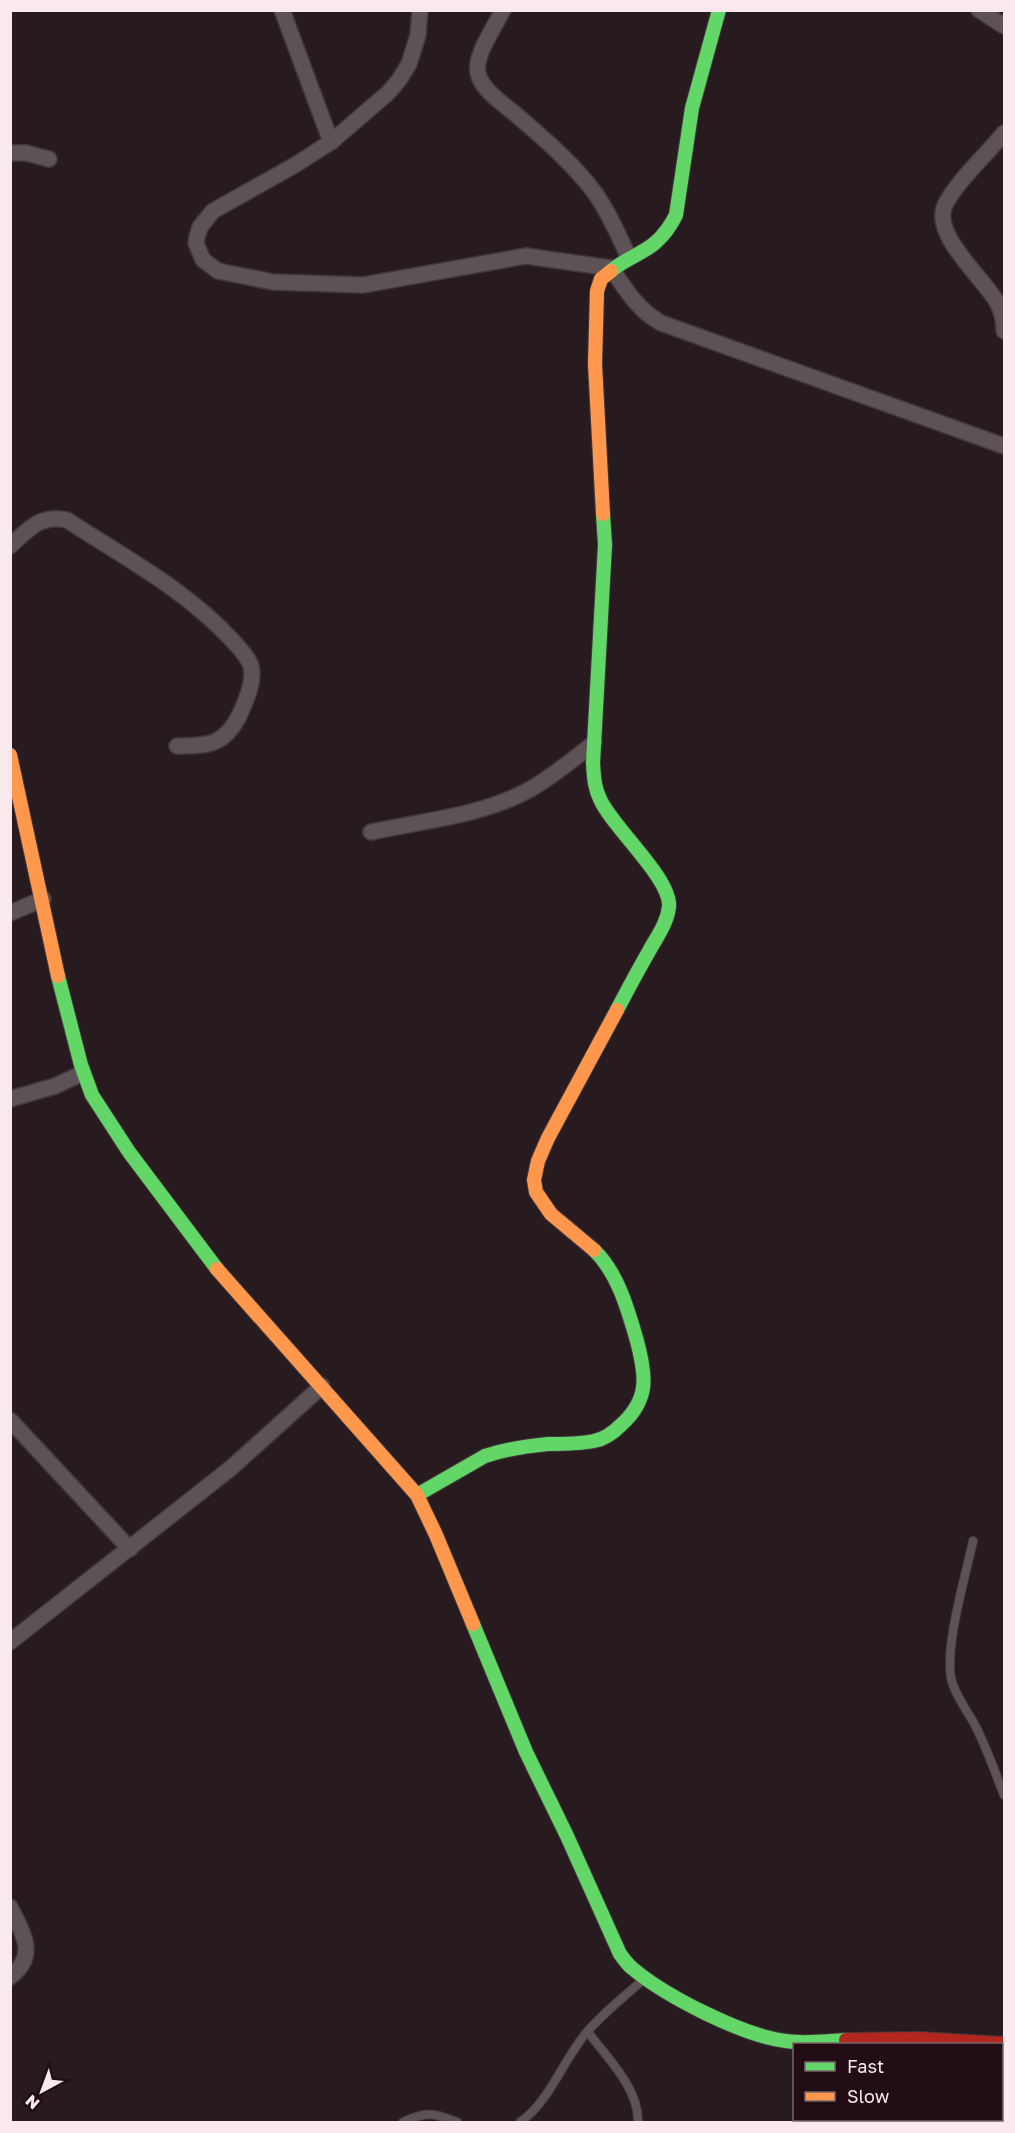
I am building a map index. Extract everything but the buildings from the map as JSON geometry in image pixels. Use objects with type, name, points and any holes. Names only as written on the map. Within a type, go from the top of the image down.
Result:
[{"type":"street","points":[[282,10],[331,142]]},
{"type":"street","points":[[420,10],[414,51],[399,80],[373,107],[331,142],[296,165],[213,211],[200,227],[196,243],[199,253],[208,265],[218,271],[273,282],[346,285],[380,283],[526,256],[611,268],[636,304],[648,316],[661,322],[1005,446]]},
{"type":"street","points":[[503,10],[478,61],[478,76],[501,103],[552,146],[583,178],[609,216],[629,258]]},
{"type":"street","points":[[417,1495],[496,1452],[525,1446],[594,1441],[605,1437],[632,1413],[640,1402],[644,1389],[642,1359],[609,1266],[594,1248],[553,1216],[542,1203],[534,1182],[537,1166],[557,1123],[665,922],[669,905],[667,892],[660,879],[611,819],[600,800],[594,783],[604,545],[595,364],[597,291],[601,279],[611,268],[655,243],[670,226],[676,215],[692,108],[719,10]]},
{"type":"street","points":[[979,10],[1005,26]]},
{"type":"street","points":[[1005,133],[952,194],[944,208],[943,216],[953,245],[998,304],[1005,331]]},
{"type":"street","points":[[10,153],[26,153],[50,159]]},
{"type":"street","points":[[10,546],[43,520],[55,518],[67,520],[189,600],[212,618],[246,655],[251,667],[252,682],[231,730],[220,741],[209,745],[177,746]]},
{"type":"street","points":[[371,832],[480,810],[510,799],[550,777],[594,743]]},
{"type":"street","points":[[10,755],[66,1011],[83,1073],[100,1110],[207,1258],[417,1495],[436,1535],[526,1752],[620,1954],[645,1978],[727,2021],[783,2041],[934,2043]]},
{"type":"street","points":[[10,913],[43,899]]},
{"type":"street","points":[[10,1098],[55,1086],[83,1073]]},
{"type":"street","points":[[10,1642],[231,1468],[322,1386]]},
{"type":"street","points":[[10,1420],[130,1549]]},
{"type":"street","points":[[10,1907],[27,1947],[27,1956],[21,1967],[10,1977]]},
{"type":"lane","points":[[974,1541],[956,1614],[951,1671],[956,1693],[981,1738],[1005,1795]]},
{"type":"lane","points":[[520,2122],[537,2107],[564,2063],[588,2032],[645,1978]]},
{"type":"lane","points":[[588,2032],[625,2082],[634,2099],[638,2122]]},
{"type":"lane","points":[[403,2122],[429,2113],[457,2122]]},
{"type":"traffic: fast","points":[[611,271],[656,242],[676,215],[692,108],[719,10]]},
{"type":"traffic: fast","points":[[603,514],[605,545],[593,763],[595,781],[598,795],[607,811],[661,882],[669,907],[661,931],[617,1010]]},
{"type":"traffic: fast","points":[[58,976],[81,1065],[92,1095],[129,1152],[217,1269]]},
{"type":"traffic: fast","points":[[417,1495],[485,1456],[501,1451],[548,1444],[583,1443],[606,1437],[618,1428],[637,1406],[644,1376],[640,1353],[621,1292],[610,1270],[594,1250]]},
{"type":"traffic: fast","points":[[473,1624],[526,1752],[620,1954],[629,1965],[646,1979],[684,2002],[727,2023],[768,2038],[794,2042],[846,2040]]},
{"type":"traffic: slow","points":[[603,514],[595,364],[597,291],[601,279],[611,271]]},
{"type":"traffic: slow","points":[[10,755],[58,976]]},
{"type":"traffic: slow","points":[[594,1250],[551,1214],[536,1192],[534,1180],[538,1161],[548,1138],[617,1010]]},
{"type":"traffic: slow","points":[[217,1269],[417,1495],[473,1624]]},
{"type":"traffic: jam","points":[[846,2040],[919,2039],[987,2043]]}]
